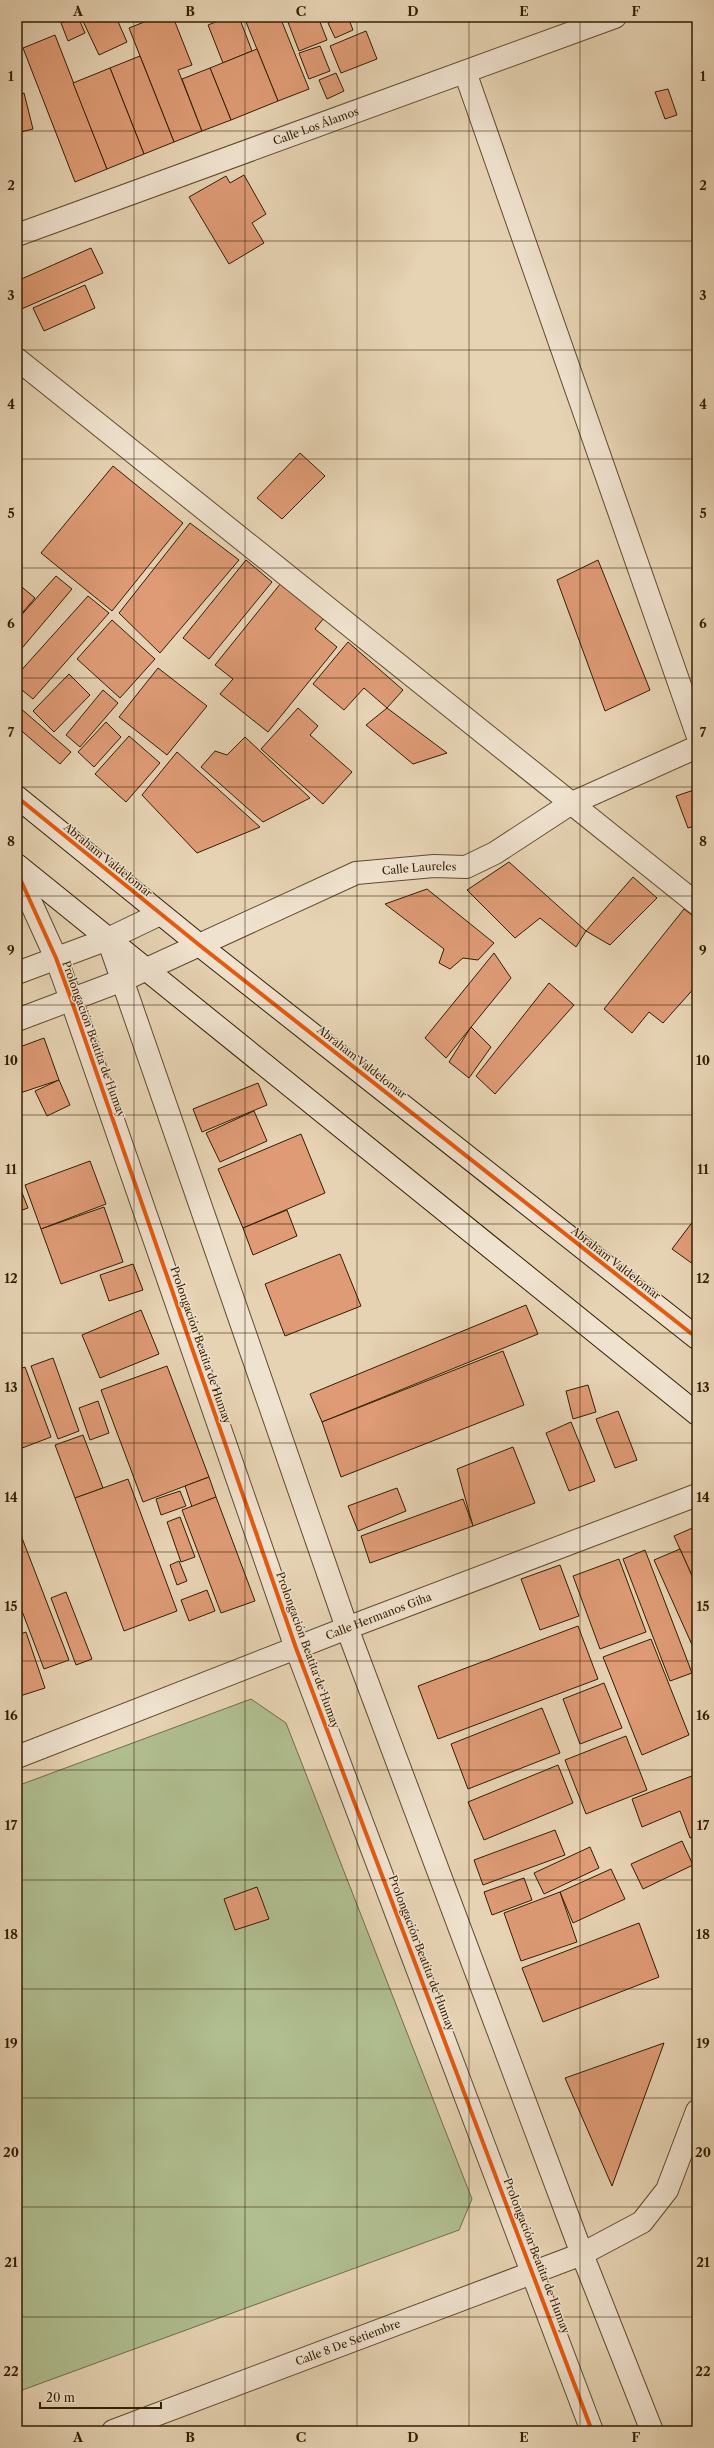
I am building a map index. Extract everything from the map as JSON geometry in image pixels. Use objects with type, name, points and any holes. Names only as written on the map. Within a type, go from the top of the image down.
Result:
[{"type":"street","name":"Calle Los Álamos","points":[[17,235],[615,17]]},
{"type":"street","points":[[464,72],[697,734]]},
{"type":"street","points":[[17,359],[570,804],[697,904]]},
{"type":"street","name":"Calle Laureles","points":[[17,1020],[123,980],[146,968],[356,872],[434,866],[466,867],[495,853],[570,804],[697,747]]},
{"type":"street","name":"Abraham Valdelomar","points":[[17,797],[160,914],[697,1338]]},
{"type":"street","points":[[17,865],[697,1414]]},
{"type":"street","name":"Prolongación Beatita de Humay","points":[[17,872],[56,958],[296,1648],[534,2273],[592,2431]]},
{"type":"street","points":[[17,973],[108,938],[160,914]]},
{"type":"street","points":[[108,938],[347,1628],[582,2254],[652,2431]]},
{"type":"street","name":"Calle Hermanos Giha","points":[[17,1757],[347,1628],[697,1496]]},
{"type":"street","name":"Calle 8 De Setiembre","points":[[113,2431],[534,2273],[582,2254],[642,2222],[667,2190],[697,2111]]},
{"type":"green space","points":[[251,1699],[286,1723],[472,2199],[459,2230],[17,2392],[17,1786]]},
{"type":"building","points":[[78,17],[85,33],[68,41],[61,23]]},
{"type":"building","points":[[81,17],[116,17],[127,42],[99,55]]},
{"type":"building","points":[[157,17],[173,17],[192,65],[178,70],[202,131],[174,142],[129,28]]},
{"type":"building","points":[[228,17],[239,17],[252,51],[223,63],[208,25]]},
{"type":"building","points":[[244,17],[280,17],[309,89],[278,101]]},
{"type":"building","points":[[286,17],[318,17],[327,40],[299,51]]},
{"type":"building","points":[[323,17],[333,17],[324,21]]},
{"type":"building","points":[[342,17],[348,17],[353,30],[335,38],[328,23]]},
{"type":"building","points":[[366,31],[377,59],[341,73],[330,46]]},
{"type":"building","points":[[55,35],[107,169],[75,182],[23,48]]},
{"type":"building","points":[[320,46],[330,71],[309,79],[299,53]]},
{"type":"building","points":[[257,49],[278,101],[231,120],[210,68]]},
{"type":"building","points":[[140,56],[174,142],[144,154],[110,68]]},
{"type":"building","points":[[110,68],[144,154],[107,169],[73,83]]},
{"type":"building","points":[[210,68],[231,120],[202,131],[182,79]]},
{"type":"building","points":[[336,73],[344,91],[327,99],[319,80]]},
{"type":"building","points":[[668,89],[677,115],[665,119],[655,92]]},
{"type":"building","points":[[24,93],[33,129],[17,133],[17,95]]},
{"type":"building","points":[[244,175],[266,214],[252,223],[264,243],[229,264],[189,197],[226,176],[230,183]]},
{"type":"building","points":[[91,248],[103,273],[17,311],[17,281]]},
{"type":"building","points":[[85,285],[95,308],[44,331],[33,308]]},
{"type":"building","points":[[300,453],[325,476],[282,519],[257,498]]},
{"type":"building","points":[[113,466],[183,523],[112,611],[41,553]]},
{"type":"building","points":[[190,523],[239,560],[160,653],[119,613]]},
{"type":"building","points":[[246,560],[272,582],[209,659],[183,638]]},
{"type":"building","points":[[598,560],[650,690],[605,711],[557,580]]},
{"type":"building","points":[[56,576],[72,589],[17,654],[17,620]]},
{"type":"building","points":[[17,583],[35,598],[17,619]]},
{"type":"building","points":[[281,583],[324,618],[315,629],[337,647],[268,732],[220,694],[233,679],[215,665]]},
{"type":"building","points":[[88,596],[109,613],[33,699],[17,686],[17,675]]},
{"type":"building","points":[[112,620],[155,659],[120,698],[77,659]]},
{"type":"building","points":[[348,642],[403,690],[387,708],[364,688],[344,710],[313,684]]},
{"type":"building","points":[[158,668],[207,706],[167,755],[119,717]]},
{"type":"building","points":[[69,674],[90,695],[54,732],[33,711]]},
{"type":"building","points":[[103,690],[118,703],[80,747],[66,735]]},
{"type":"building","points":[[19,707],[71,752],[60,764],[17,727],[17,710]]},
{"type":"building","points":[[298,708],[318,726],[310,735],[352,772],[323,804],[261,749]]},
{"type":"building","points":[[387,708],[447,753],[413,764],[366,725]]},
{"type":"building","points":[[106,722],[121,737],[94,767],[78,752]]},
{"type":"building","points":[[129,736],[160,763],[126,802],[95,774]]},
{"type":"building","points":[[245,737],[310,798],[263,822],[201,767],[215,751],[227,755]]},
{"type":"building","points":[[177,752],[260,827],[197,853],[142,795]]},
{"type":"building","points":[[697,789],[697,825],[688,828],[676,796]]},
{"type":"building","points":[[509,862],[586,931],[576,947],[540,918],[515,938],[467,890]]},
{"type":"building","points":[[633,877],[657,898],[610,945],[586,931]]},
{"type":"building","points":[[427,889],[494,943],[478,960],[463,958],[450,969],[439,963],[444,949],[385,904]]},
{"type":"building","points":[[684,909],[697,919],[697,985],[663,1023],[649,1012],[632,1033],[604,1009]]},
{"type":"building","points":[[494,953],[511,978],[446,1058],[425,1038]]},
{"type":"building","points":[[549,983],[574,1005],[495,1094],[476,1076]]},
{"type":"building","points":[[471,1027],[491,1047],[469,1078],[449,1062]]},
{"type":"building","points":[[44,1038],[59,1080],[17,1094],[17,1048]]},
{"type":"building","points":[[59,1080],[70,1105],[47,1116],[35,1091]]},
{"type":"building","points":[[258,1083],[267,1105],[202,1132],[193,1109]]},
{"type":"building","points":[[254,1111],[267,1141],[220,1162],[206,1133]]},
{"type":"building","points":[[301,1134],[325,1193],[243,1228],[218,1169]]},
{"type":"building","points":[[90,1161],[106,1204],[41,1229],[25,1185]]},
{"type":"building","points":[[17,1180],[28,1208],[17,1212]]},
{"type":"building","points":[[104,1207],[123,1262],[61,1284],[41,1229]]},
{"type":"building","points":[[287,1210],[297,1236],[253,1255],[243,1228]]},
{"type":"building","points":[[697,1216],[697,1267],[672,1249]]},
{"type":"building","points":[[340,1254],[361,1306],[285,1336],[265,1284]]},
{"type":"building","points":[[133,1264],[143,1290],[109,1301],[100,1275]]},
{"type":"building","points":[[526,1305],[538,1334],[322,1422],[310,1394]]},
{"type":"building","points":[[141,1310],[159,1354],[100,1378],[82,1335]]},
{"type":"building","points":[[17,1343],[22,1357],[17,1359]]},
{"type":"building","points":[[503,1351],[524,1405],[341,1477],[322,1422]]},
{"type":"building","points":[[53,1358],[79,1431],[58,1439],[31,1366]]},
{"type":"building","points":[[167,1366],[209,1477],[143,1502],[101,1390]]},
{"type":"building","points":[[25,1367],[51,1437],[17,1450],[17,1370]]},
{"type":"building","points":[[588,1385],[596,1412],[573,1419],[566,1391]]},
{"type":"building","points":[[98,1401],[109,1433],[90,1440],[79,1408]]},
{"type":"building","points":[[618,1411],[637,1460],[615,1468],[596,1419]]},
{"type":"building","points":[[571,1422],[595,1481],[569,1491],[546,1433]]},
{"type":"building","points":[[83,1435],[103,1488],[75,1498],[55,1445]]},
{"type":"building","points":[[513,1447],[535,1503],[473,1526],[457,1469]]},
{"type":"building","points":[[209,1477],[216,1497],[192,1507],[185,1486]]},
{"type":"building","points":[[128,1479],[177,1611],[124,1631],[75,1498]]},
{"type":"building","points":[[397,1488],[406,1511],[358,1531],[348,1506]]},
{"type":"building","points":[[180,1491],[186,1506],[161,1515],[156,1499]]},
{"type":"building","points":[[216,1497],[255,1601],[221,1613],[182,1510]]},
{"type":"building","points":[[463,1499],[473,1526],[370,1563],[361,1536]]},
{"type":"building","points":[[180,1517],[195,1557],[181,1562],[167,1522]]},
{"type":"building","points":[[17,1525],[69,1660],[44,1669],[17,1598]]},
{"type":"building","points":[[697,1526],[697,1587],[674,1536]]},
{"type":"building","points":[[680,1549],[697,1587],[697,1656],[654,1560]]},
{"type":"building","points":[[645,1550],[692,1673],[670,1681],[623,1559]]},
{"type":"building","points":[[619,1559],[646,1632],[600,1649],[573,1576]]},
{"type":"building","points":[[179,1561],[187,1581],[177,1585],[170,1565]]},
{"type":"building","points":[[560,1565],[579,1616],[540,1630],[521,1579]]},
{"type":"building","points":[[207,1590],[215,1611],[189,1621],[181,1600]]},
{"type":"building","points":[[66,1592],[92,1659],[76,1665],[51,1598]]},
{"type":"building","points":[[578,1626],[598,1679],[438,1739],[418,1686]]},
{"type":"building","points":[[26,1632],[45,1688],[20,1696],[17,1688],[17,1635]]},
{"type":"building","points":[[651,1639],[689,1735],[642,1755],[603,1657]]},
{"type":"building","points":[[604,1683],[622,1728],[580,1744],[563,1699]]},
{"type":"building","points":[[542,1708],[560,1753],[468,1789],[451,1744]]},
{"type":"building","points":[[626,1736],[647,1790],[586,1814],[565,1760]]},
{"type":"building","points":[[558,1765],[573,1803],[484,1840],[468,1802]]},
{"type":"building","points":[[697,1774],[697,1836],[690,1838],[680,1811],[642,1827],[632,1799]]},
{"type":"building","points":[[555,1830],[565,1855],[483,1885],[474,1860]]},
{"type":"building","points":[[682,1841],[693,1865],[643,1889],[631,1864]]},
{"type":"building","points":[[590,1847],[599,1868],[544,1894],[534,1873]]},
{"type":"building","points":[[611,1869],[625,1899],[573,1923],[560,1892]]},
{"type":"building","points":[[524,1878],[532,1900],[492,1915],[484,1892]]},
{"type":"building","points":[[257,1887],[269,1919],[235,1930],[224,1899]]},
{"type":"building","points":[[560,1892],[577,1942],[521,1961],[504,1913]]},
{"type":"building","points":[[639,1923],[659,1977],[543,2022],[522,1968]]},
{"type":"building","points":[[664,2043],[612,2186],[565,2078]]},
{"type":"cycle path","points":[[17,797],[198,944],[697,1338]]},
{"type":"cycle path","points":[[17,872],[56,958],[296,1648],[592,2431]]}]
